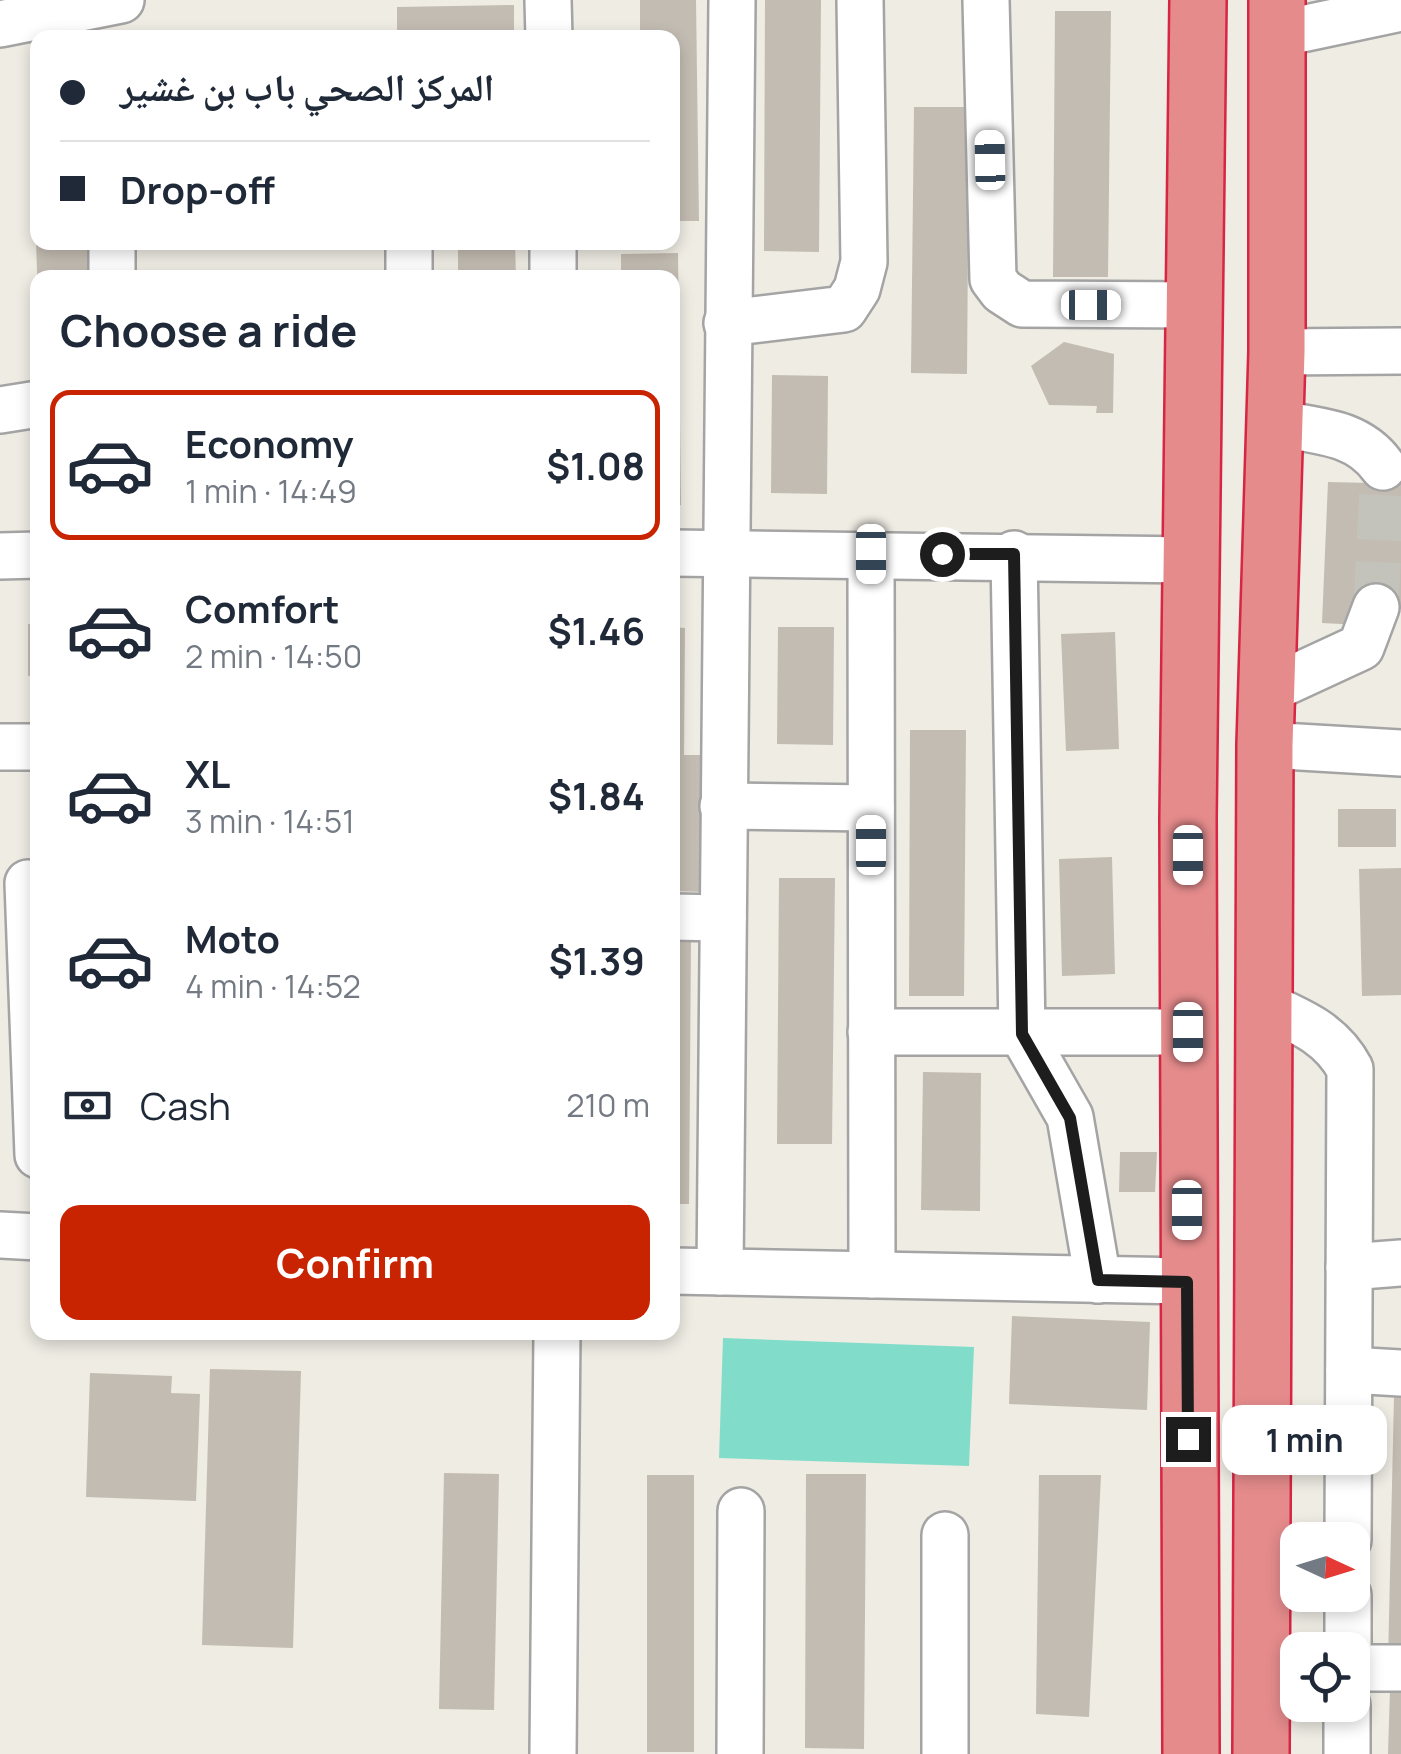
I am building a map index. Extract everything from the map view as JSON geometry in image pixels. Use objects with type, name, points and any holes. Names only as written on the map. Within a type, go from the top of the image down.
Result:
[{"type":"highway","points":[[1191,1754],[1187,1282],[1194,10]]},
{"type":"highway","points":[[1262,1754],[1264,745],[1277,352],[1278,17]]},
{"type":"street","points":[[548,0],[548,30]]},
{"type":"street","points":[[720,1272],[732,0]]},
{"type":"street","points":[[727,323],[844,309],[857,289],[864,262],[860,0]]},
{"type":"street","points":[[986,0],[994,279],[1002,291],[1022,304],[1195,306]]},
{"type":"street","points":[[1278,17],[1401,8]]},
{"type":"street","points":[[0,24],[116,13]]},
{"type":"street","points":[[1277,352],[1401,351]]},
{"type":"street","points":[[0,410],[30,405]]},
{"type":"street","points":[[1275,423],[1356,440],[1371,450],[1383,467]]},
{"type":"street","points":[[680,553],[1014,554],[1192,560]]},
{"type":"street","points":[[871,554],[872,1275]]},
{"type":"street","points":[[1014,554],[1022,1034],[1070,1118],[1098,1280]]},
{"type":"street","points":[[0,556],[30,555]]},
{"type":"street","points":[[1268,690],[1361,647],[1376,608]]},
{"type":"street","points":[[1264,745],[1401,753]]},
{"type":"street","points":[[0,746],[30,747]]},
{"type":"street","points":[[723,806],[871,808]]},
{"type":"street","points":[[28,883],[30,937]]},
{"type":"street","points":[[680,917],[723,918]]},
{"type":"street","points":[[1264,1006],[1316,1029],[1340,1051],[1350,1069],[1348,1522]]},
{"type":"street","points":[[872,1032],[1188,1032]]},
{"type":"street","points":[[0,1235],[30,1237]]},
{"type":"street","points":[[1349,1267],[1401,1264]]},
{"type":"street","points":[[680,1272],[1187,1282]]},
{"type":"street","points":[[554,1754],[557,1340]]},
{"type":"street","points":[[1349,1370],[1401,1373]]},
{"type":"street","points":[[740,1754],[741,1511]]},
{"type":"street","points":[[944,1754],[945,1536]]},
{"type":"street","points":[[1370,1668],[1401,1668]]},
{"type":"street","points":[[1347,1754],[1348,1722]]},
{"type":"shaded area","points":[[723,1338],[974,1347],[969,1466],[719,1458]]},
{"type":"building","points":[[640,0],[696,0],[699,221],[680,221],[680,30],[640,30]]},
{"type":"building","points":[[765,0],[821,0],[819,252],[764,251]]},
{"type":"building","points":[[514,5],[514,30],[397,30],[397,7]]},
{"type":"building","points":[[1055,11],[1111,11],[1108,277],[1053,277]]},
{"type":"building","points":[[914,107],[969,107],[967,374],[911,373]]},
{"type":"building","points":[[36,250],[90,250],[90,270],[37,270]]},
{"type":"building","points":[[458,250],[515,250],[516,270],[458,270]]},
{"type":"building","points":[[678,253],[678,270],[621,270],[621,254]]},
{"type":"building","points":[[1064,342],[1114,354],[1113,413],[1096,413],[1097,406],[1049,405],[1031,366]]},
{"type":"building","points":[[772,375],[828,376],[827,494],[771,493]]},
{"type":"building","points":[[1401,468],[1401,609],[1360,607],[1360,625],[1322,623],[1328,482],[1372,483]]},
{"type":"building","points":[[28,624],[30,624],[30,676]]},
{"type":"building","points":[[778,627],[834,627],[833,745],[777,744]]},
{"type":"building","points":[[680,628],[685,628],[684,755],[702,755],[702,892],[680,891]]},
{"type":"building","points":[[1115,632],[1119,749],[1066,751],[1061,634]]},
{"type":"building","points":[[910,730],[966,730],[964,996],[909,996]]},
{"type":"building","points":[[1338,809],[1396,809],[1396,847],[1338,847]]},
{"type":"building","points":[[1112,857],[1115,974],[1062,976],[1059,859]]},
{"type":"building","points":[[1401,868],[1401,995],[1362,996],[1359,869]]},
{"type":"building","points":[[779,878],[835,878],[832,1144],[777,1144]]},
{"type":"building","points":[[680,938],[691,939],[689,1204],[680,1204]]},
{"type":"building","points":[[923,1072],[981,1073],[980,1211],[921,1210]]},
{"type":"building","points":[[1120,1152],[1157,1152],[1155,1192],[1119,1192]]},
{"type":"building","points":[[1012,1316],[1150,1322],[1147,1410],[1009,1404]]},
{"type":"building","points":[[210,1369],[301,1371],[293,1648],[202,1645]]},
{"type":"building","points":[[90,1373],[172,1376],[171,1393],[200,1394],[196,1501],[86,1497]]},
{"type":"building","points":[[1394,1396],[1401,1396],[1401,1663],[1388,1663]]},
{"type":"building","points":[[444,1473],[499,1474],[494,1710],[439,1709]]},
{"type":"building","points":[[806,1474],[866,1474],[864,1749],[805,1748]]},
{"type":"building","points":[[647,1475],[694,1475],[694,1752],[647,1752]]},
{"type":"building","points":[[1039,1475],[1101,1475],[1089,1717],[1036,1714]]},
{"type":"building","points":[[1390,1689],[1401,1689],[1401,1754],[1388,1754]]},
{"type":"tunnel","points":[[1376,607],[1383,467]]},
{"type":"route","points":[[942,554],[1014,554],[1022,1034],[1070,1118],[1098,1280],[1187,1282],[1188,1439]]}]
